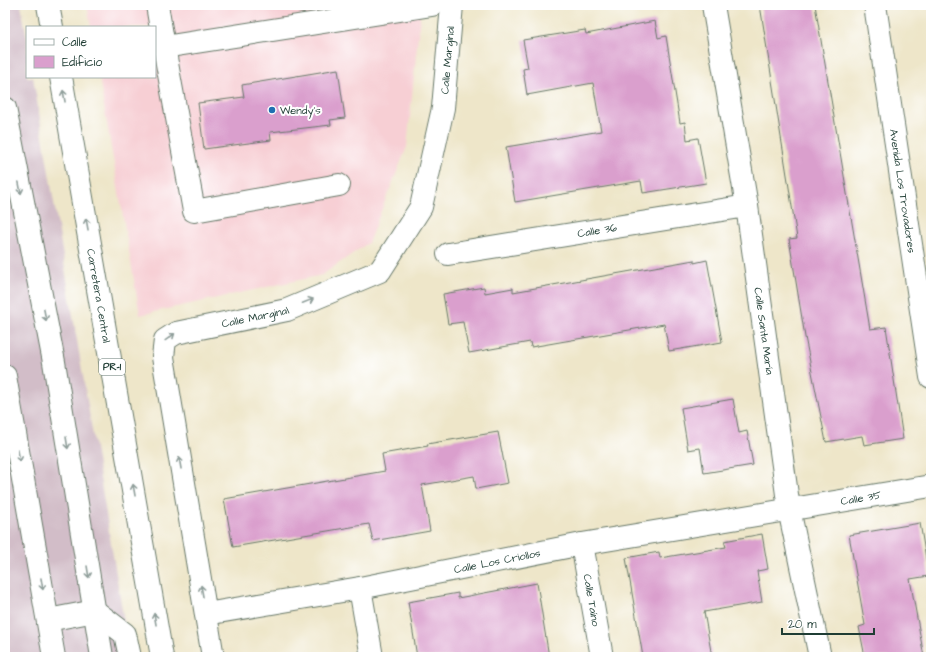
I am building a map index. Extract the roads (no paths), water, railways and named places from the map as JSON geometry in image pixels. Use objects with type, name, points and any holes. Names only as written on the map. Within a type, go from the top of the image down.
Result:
[{"type":"street","points":[[48,5],[52,26]]},
{"type":"street","points":[[157,5],[194,211],[339,185]]},
{"type":"street","points":[[164,47],[432,5]]},
{"type":"street","name":"Calle Marginal","points":[[213,657],[162,357],[165,340],[176,333],[287,310],[380,271],[421,207],[443,108],[452,5]]},
{"type":"street","name":"Calle Santa María","points":[[713,5],[747,206],[789,509],[820,657]]},
{"type":"street","name":"Avenida Los Trovadores","points":[[875,5],[931,377]]},
{"type":"street","name":"Carretera Central","points":[[61,78],[162,657]]},
{"type":"street","points":[[5,108],[54,362],[102,657]]},
{"type":"street","name":"Calle 36","points":[[448,254],[747,206]]},
{"type":"street","points":[[5,376],[54,657]]},
{"type":"street","name":"Calle 35","points":[[789,509],[931,486]]},
{"type":"street","name":"Calle Los Criollos","points":[[206,614],[360,588],[582,544],[789,509]]},
{"type":"street","name":"Calle Taíno","points":[[582,544],[602,657]]},
{"type":"street","points":[[360,588],[372,657]]},
{"type":"street","points":[[48,620],[95,611],[125,634],[130,657]]},
{"type":"place","name":"Wendy's","points":[[272,110]]}]
